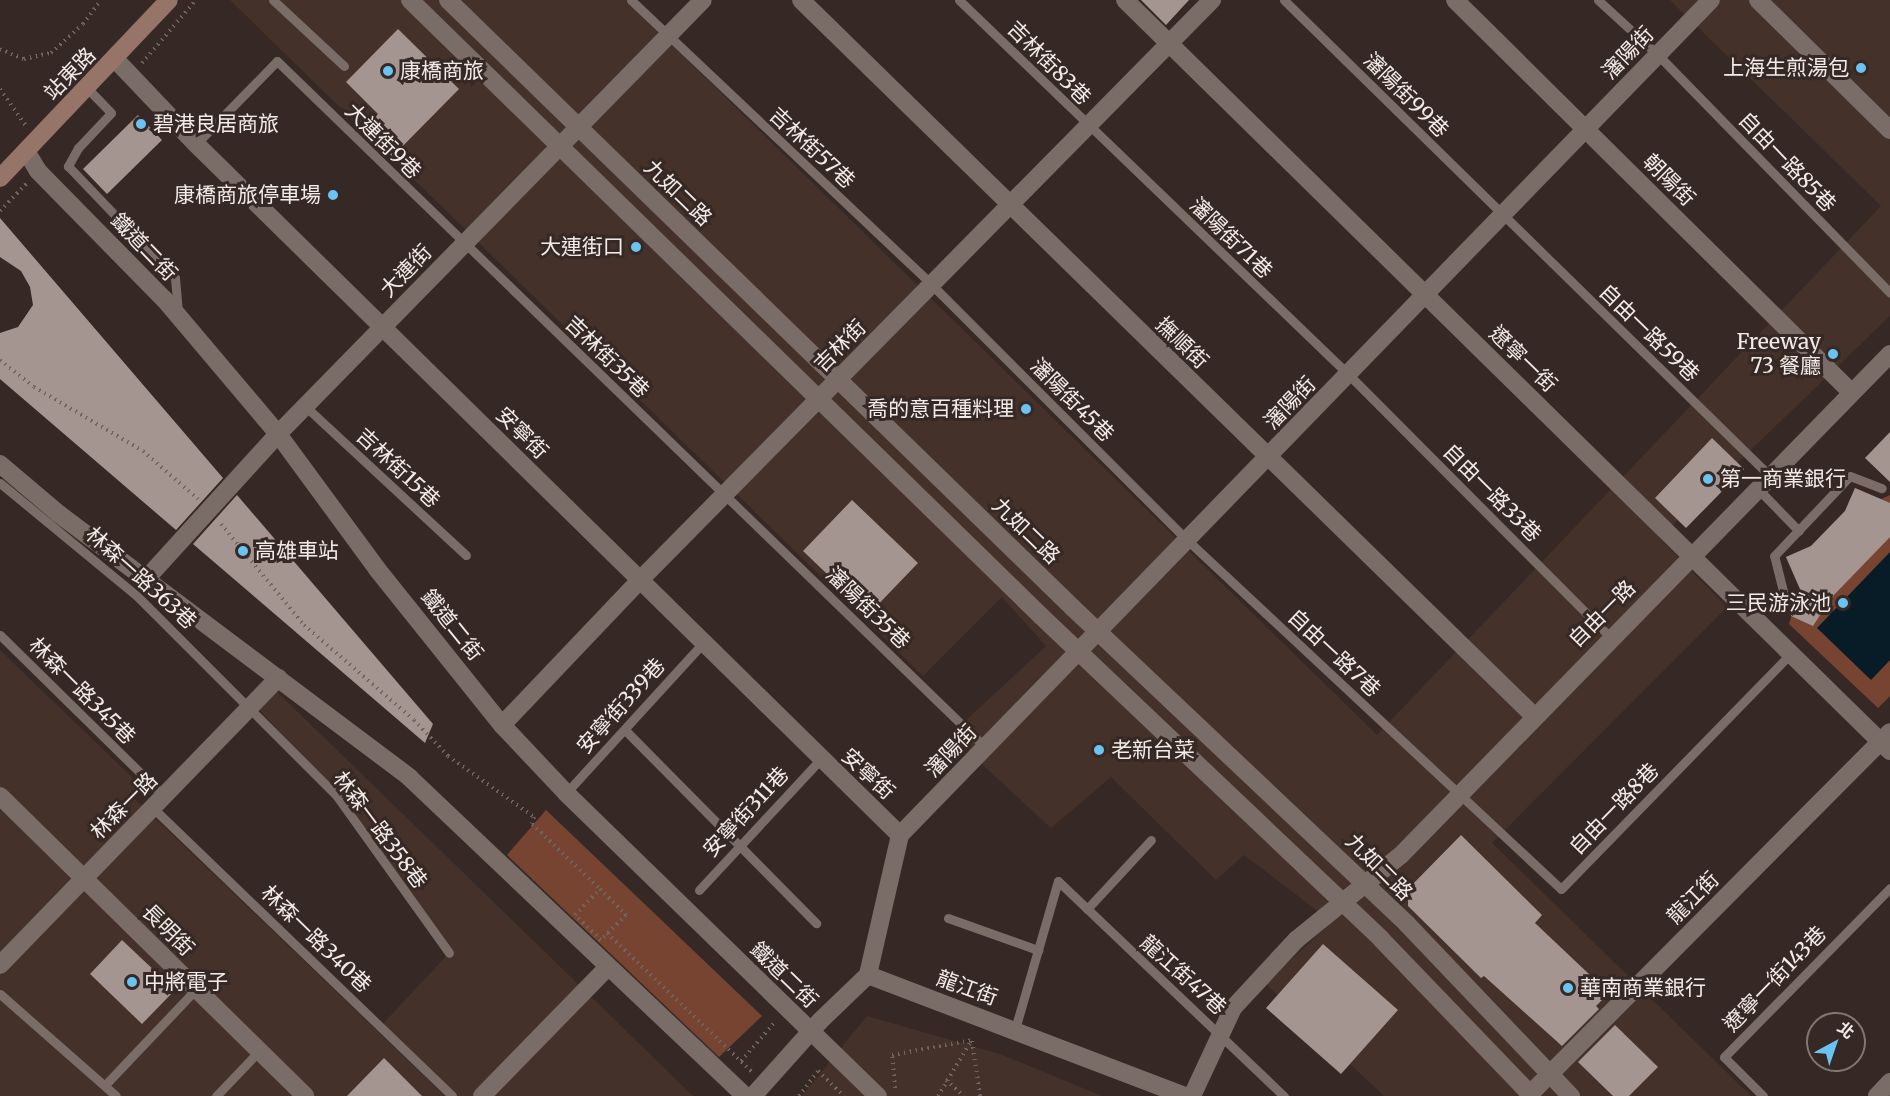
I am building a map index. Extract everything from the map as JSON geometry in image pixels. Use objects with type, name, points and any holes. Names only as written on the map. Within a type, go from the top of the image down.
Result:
[{"type":"main road","name":"站東路","points":[[0,178],[149,25],[169,0]]},
{"type":"main road","points":[[149,25],[180,0]]},
{"type":"street","points":[[410,0],[819,399],[1342,902],[1530,1095]]},
{"type":"street","name":"九如二路","points":[[448,0],[838,380],[1365,884],[1571,1096]]},
{"type":"street","name":"大連街","points":[[146,579],[278,434],[703,0]]},
{"type":"street","name":"撫順街","points":[[801,0],[1010,207],[1534,716]]},
{"type":"street","name":"遼寧一街","points":[[1125,0],[1791,653],[1887,742]]},
{"type":"street","name":"吉林街","points":[[502,726],[640,580],[933,286],[1212,0]]},
{"type":"street","name":"朝陽街","points":[[1455,0],[1851,392]]},
{"type":"street","name":"瀋陽街","points":[[900,835],[1080,651],[1185,538],[1349,375],[1711,0]]},
{"type":"street","points":[[1758,0],[1890,130]]},
{"type":"street","name":"安寧街","points":[[115,59],[196,144],[820,760],[900,835]]},
{"type":"street","name":"鐵道二街","points":[[26,151],[38,171],[179,317],[278,434],[377,569],[502,726],[566,793],[878,1096]]},
{"type":"street","name":"自由一路","points":[[1192,1096],[1233,1008],[1296,940],[1401,855],[1610,637],[1694,556],[1890,354]]},
{"type":"street","points":[[0,464],[146,579],[410,778],[745,1096]]},
{"type":"street","name":"林森一路","points":[[0,965],[278,678]]},
{"type":"street","name":"龍江街","points":[[1530,1095],[1887,742]]},
{"type":"street","name":"長明街","points":[[0,796],[305,1096]]},
{"type":"street","points":[[753,1096],[811,1032],[868,975],[900,835]]},
{"type":"street","points":[[482,1096],[608,967]]},
{"type":"street","name":"龍江街","points":[[868,975],[1015,1029],[1185,1096]]},
{"type":"street","points":[[1877,1096],[1890,1082]]},
{"type":"lane","points":[[273,0],[344,66]]},
{"type":"lane","name":"吉林街57巷","points":[[631,0],[933,286]]},
{"type":"lane","name":"吉林街83巷","points":[[959,0],[1088,127]]},
{"type":"lane","name":"瀋陽街99巷","points":[[1284,0],[1503,216]]},
{"type":"lane","name":"自由一路85巷","points":[[1598,0],[1658,55],[1890,293]]},
{"type":"lane","name":"大連街9巷","points":[[196,144],[277,61],[463,245]]},
{"type":"lane","points":[[88,89],[111,113],[78,148],[68,166],[175,278],[179,317]]},
{"type":"lane","name":"瀋陽街71巷","points":[[1088,127],[1349,375]]},
{"type":"lane","name":"自由一路59巷","points":[[1503,216],[1765,483],[1799,531]]},
{"type":"lane","name":"吉林街35巷","points":[[463,245],[726,495]]},
{"type":"lane","name":"瀋陽街45巷","points":[[933,286],[1185,538]]},
{"type":"lane","name":"自由一路33巷","points":[[1349,375],[1610,637]]},
{"type":"lane","name":"吉林街15巷","points":[[306,407],[465,555]]},
{"type":"lane","points":[[1783,591],[1774,556],[1850,476],[1882,488]]},
{"type":"lane","name":"林森一路363巷","points":[[0,483],[136,595],[251,708]]},
{"type":"lane","name":"瀋陽街35巷","points":[[726,495],[985,747]]},
{"type":"lane","name":"自由一路7巷","points":[[1185,538],[1458,793]]},
{"type":"lane","name":"林森一路345巷","points":[[0,635],[159,803]]},
{"type":"lane","name":"安寧街339巷","points":[[566,793],[703,643]]},
{"type":"lane","name":"自由一路8巷","points":[[1458,793],[1561,889],[1791,653]]},
{"type":"lane","name":"林森一路358巷","points":[[251,708],[336,795],[449,953]]},
{"type":"lane","points":[[625,730],[816,923]]},
{"type":"lane","name":"安寧街311巷","points":[[699,890],[820,760]]},
{"type":"lane","name":"林森一路340巷","points":[[159,803],[452,1096]]},
{"type":"lane","points":[[1087,909],[1151,840]]},
{"type":"lane","name":"龍江街47巷","points":[[1038,950],[1058,881],[1222,1034],[1284,1096]]},
{"type":"lane","name":"遼寧一街143巷","points":[[1763,1096],[1724,1057],[1890,888]]},
{"type":"lane","points":[[948,918],[1038,950],[1015,1029]]},
{"type":"lane","points":[[105,1085],[196,989]]},
{"type":"lane","points":[[0,994],[116,1096]]},
{"type":"lane","points":[[216,1096],[259,1051]]},
{"type":"path","points":[[0,50],[24,59],[51,53],[83,24],[101,0]]},
{"type":"path","points":[[0,89],[20,119]]},
{"type":"path","points":[[0,211],[5,205]]},
{"type":"path","points":[[0,360],[34,387],[142,451],[203,505]]},
{"type":"path","points":[[217,519],[304,625],[414,720],[448,756],[534,817],[532,824],[626,915],[601,940],[575,915],[600,890]]},
{"type":"path","points":[[608,933],[741,1061],[774,1023]]},
{"type":"path","points":[[938,1096],[972,1040]]},
{"type":"path","points":[[896,1096],[892,1055],[972,1040]]},
{"type":"path","points":[[972,1040],[980,1096]]},
{"type":"path","points":[[799,1096],[818,1071],[844,1096]]},
{"type":"path","points":[[946,1080],[964,1096]]},
{"type":"shaded area","points":[[230,0],[626,0],[1377,735],[1881,206],[1670,0],[1890,0],[1890,316],[1659,538],[1727,607],[1492,843],[1751,1096],[1384,1096],[1265,983],[1332,922],[1244,855],[1216,880],[1111,777],[1051,828],[950,735],[1046,646],[1002,597],[923,676]]},
{"type":"shaded area","name":"三民游泳池","points":[[1855,488],[1881,499],[1890,495],[1890,696],[1878,708],[1789,624],[1800,589],[1786,557],[1811,546],[1845,511]]},
{"type":"shaded area","points":[[0,650],[143,788],[134,798],[445,1096],[0,1096]]},
{"type":"shaded area","points":[[274,689],[693,1096],[455,1096],[381,1026],[449,953],[336,795],[256,706]]},
{"type":"shaded area","points":[[546,810],[762,1016],[719,1057],[507,855]]},
{"type":"shaded area","points":[[867,1016],[1000,1054],[1102,1096],[802,1096]]},
{"type":"water","points":[[1890,552],[1890,660],[1871,680],[1817,628]]},
{"type":"building","points":[[1141,0],[1189,0],[1166,25]]},
{"type":"building","points":[[398,29],[459,89],[392,157],[364,129],[378,114],[346,82]]},
{"type":"building","points":[[138,115],[162,140],[107,194],[83,169]]},
{"type":"building","name":"高雄車站","points":[[0,218],[223,478],[176,530],[0,379],[0,333],[18,327],[33,305],[30,287],[21,271],[0,257]]},
{"type":"building","points":[[1890,432],[1890,482],[1865,458]]},
{"type":"building","points":[[1712,438],[1744,469],[1686,528],[1655,498]]},
{"type":"building","points":[[1855,488],[1890,503],[1890,537],[1831,598],[1813,626],[1791,616],[1800,589],[1786,557],[1811,546],[1845,511]]},
{"type":"building","points":[[237,495],[433,724],[425,743],[193,544]]},
{"type":"building","points":[[852,500],[918,563],[869,614],[803,551]]},
{"type":"building","points":[[1461,835],[1542,915],[1535,923],[1609,993],[1596,1006],[1599,1009],[1562,1046],[1484,976],[1481,978],[1408,906],[1408,889]]},
{"type":"building","name":"中將電子","points":[[122,940],[175,990],[142,1024],[90,974]]},
{"type":"building","points":[[1323,944],[1398,1010],[1341,1074],[1266,1008]]},
{"type":"building","points":[[1615,1025],[1658,1067],[1629,1096],[1613,1096],[1578,1062]]},
{"type":"building","points":[[384,1058],[422,1096],[347,1096]]},
{"type":"place","name":"上海生煎湯包","points":[[1861,68]]},
{"type":"place","name":"康橋商旅","points":[[388,71]]},
{"type":"place","name":"碧港良居商旅","points":[[141,124]]},
{"type":"place","name":"康橋商旅停車場","points":[[333,195]]},
{"type":"place","name":"大連街口","points":[[636,247]]},
{"type":"place","name":"Freeway 73 餐廳","points":[[1833,354]]},
{"type":"place","name":"喬的意百種料理","points":[[1026,409]]},
{"type":"place","name":"第一商業銀行","points":[[1708,479]]},
{"type":"place","name":"高雄車站","points":[[243,551]]},
{"type":"place","name":"三民游泳池","points":[[1843,603]]},
{"type":"place","name":"老新台菜","points":[[1099,750]]},
{"type":"place","name":"中將電子","points":[[132,982]]},
{"type":"place","name":"華南商業銀行","points":[[1568,988]]}]
